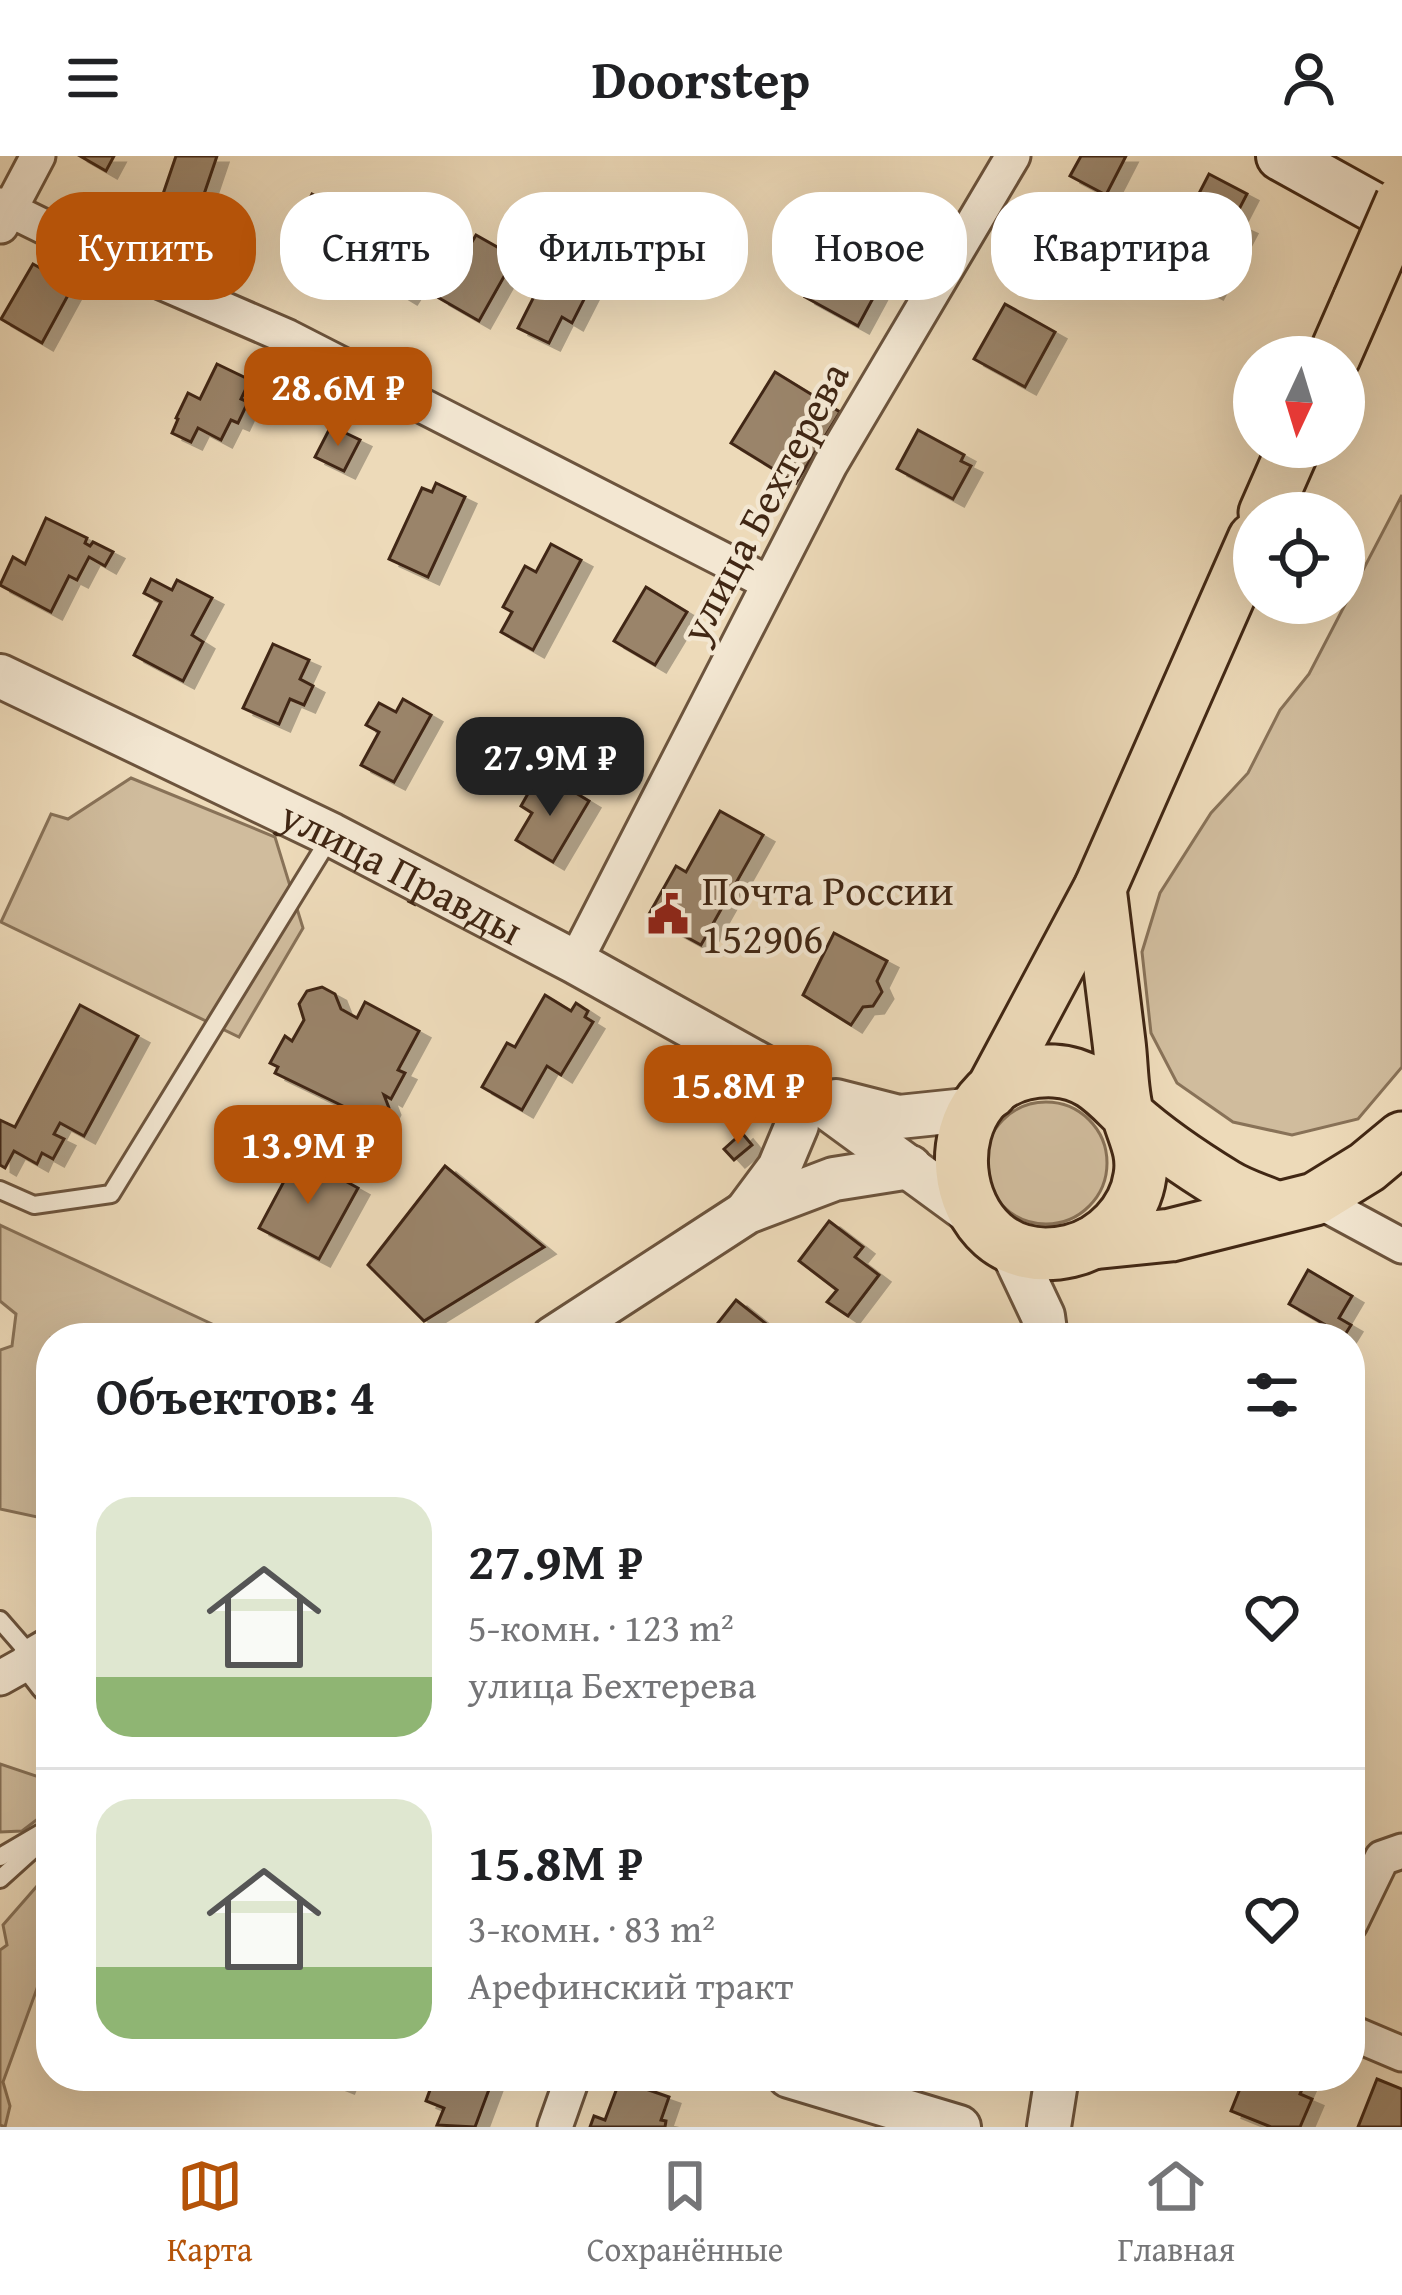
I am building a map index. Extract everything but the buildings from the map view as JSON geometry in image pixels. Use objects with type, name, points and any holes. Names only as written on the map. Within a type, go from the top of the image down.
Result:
[{"type":"main road","points":[[1281,156],[1402,224]]},
{"type":"main road","points":[[1343,336],[1402,201]]},
{"type":"main road","points":[[1233,587],[1100,888],[959,1151],[959,1173],[992,1230],[1050,1254],[1171,1235],[1295,1203],[1367,1167],[1402,1138]]},
{"type":"main road","points":[[1082,1247],[1124,1216],[1134,1197],[1141,1155],[1128,1114],[1100,888]]},
{"type":"main road","points":[[983,1101],[1032,1073],[1054,1071],[1097,1084],[1128,1114],[1228,1187],[1295,1203]]},
{"type":"street","points":[[38,156],[3,214],[288,337],[769,583]]},
{"type":"street","name":"улица Бехтерева","points":[[574,962],[830,465],[1013,156]]},
{"type":"street","name":"улица Правды","points":[[0,676],[332,835],[796,1085],[992,1230]]},
{"type":"street","points":[[747,1212],[779,1168],[797,1126],[796,1085]]},
{"type":"street","name":"улица Правды","points":[[796,1085],[855,1109],[899,1117],[934,1116],[983,1101]]},
{"type":"street","points":[[576,1323],[747,1212],[834,1179],[910,1167]]},
{"type":"street","points":[[1295,1203],[1402,1246]]},
{"type":"street","points":[[992,1230],[1045,1323]]},
{"type":"street","points":[[1051,1323],[1082,1247]]},
{"type":"street","points":[[1365,1893],[1382,1858],[1402,1851]]},
{"type":"street","points":[[1365,2038],[1402,2054]]},
{"type":"street","points":[[555,2127],[568,2091]]},
{"type":"street","points":[[839,2091],[959,2127]]},
{"type":"street","points":[[1049,2127],[1055,2091]]},
{"type":"lane","points":[[0,1190],[34,1205],[111,1194],[332,835]]},
{"type":"lane","points":[[0,1620],[34,1667]]},
{"type":"lane","points":[[0,1857],[36,1838]]},
{"type":"lane","points":[[0,1879],[36,1844]]},
{"type":"shaded area","points":[[1402,495],[1402,1067],[1358,1119],[1292,1135],[1233,1122],[1177,1083],[1151,1033],[1142,952],[1160,893],[1211,813],[1248,773],[1280,710],[1309,674],[1335,624],[1365,624],[1365,566]]},
{"type":"shaded area","points":[[131,778],[275,837],[303,928],[239,1037],[1,922],[51,814],[68,819]]},
{"type":"shaded area","points":[[1046,1102],[1069,1107],[1089,1120],[1102,1140],[1107,1163],[1102,1186],[1089,1206],[1069,1219],[1046,1224],[1023,1219],[1003,1206],[990,1186],[985,1163],[990,1140],[1003,1120],[1023,1107]]},
{"type":"shaded area","points":[[0,1225],[210,1323],[36,1323],[36,1517],[0,1509],[0,1350],[12,1346],[16,1314],[0,1301]]},
{"type":"shaded area","points":[[0,1764],[36,1776],[36,1820],[22,1831],[0,1832]]},
{"type":"shaded area","points":[[36,1887],[36,1991],[3,2082],[10,2106],[5,2127],[0,2125],[0,1950],[7,1945],[3,1925]]},
{"type":"place","name":"Почта России 152906","points":[[668,914]]}]
